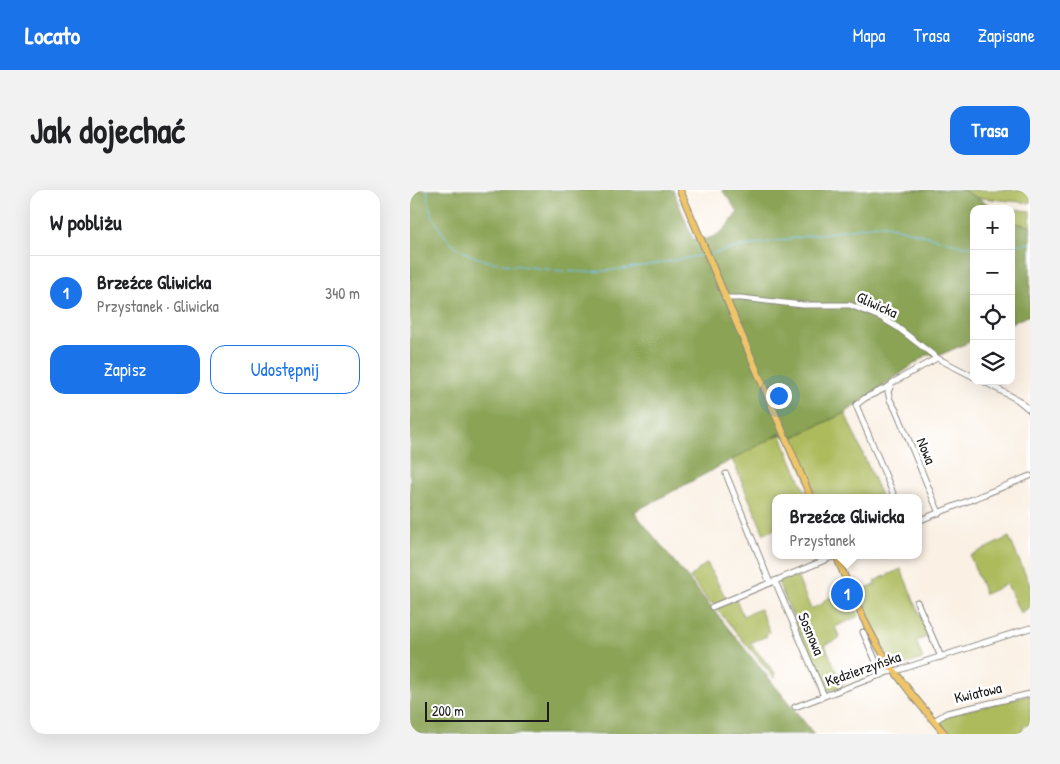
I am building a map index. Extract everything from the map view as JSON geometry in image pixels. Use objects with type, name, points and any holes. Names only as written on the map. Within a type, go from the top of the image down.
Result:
[{"type":"main road","points":[[680,190],[809,494]]},
{"type":"main road","points":[[838,559],[866,624],[894,671],[945,734]]},
{"type":"street","name":"Gliwicka","points":[[725,298],[803,305],[850,305],[890,323],[937,358],[970,375]]},
{"type":"street","points":[[927,363],[929,352]]},
{"type":"street","points":[[894,494],[856,405],[865,398],[890,386],[937,358]]},
{"type":"street","points":[[990,385],[1018,400],[1030,410]]},
{"type":"street","name":"Nowa","points":[[890,386],[888,392],[890,400],[897,412],[939,513]]},
{"type":"street","points":[[874,394],[890,400]]},
{"type":"street","points":[[726,474],[773,582]]},
{"type":"street","points":[[922,519],[1030,476]]},
{"type":"street","points":[[712,607],[827,559]]},
{"type":"street","name":"Sosnowa","points":[[773,582],[824,696]]},
{"type":"street","points":[[917,602],[941,657]]},
{"type":"street","name":"Kędzierzyńska","points":[[795,707],[882,675],[1030,628]]},
{"type":"street","points":[[863,632],[882,675]]},
{"type":"street","name":"Kwiatowa","points":[[934,721],[947,713],[1030,694]]},
{"type":"green space","points":[[410,190],[673,190],[693,239],[709,238],[720,233],[738,212],[722,190],[963,190],[990,205],[970,205],[970,342],[940,355],[927,355],[845,413],[789,439],[780,434],[634,512],[814,734],[410,734]]},
{"type":"green space","points":[[902,190],[1030,190],[1030,203]]},
{"type":"green space","points":[[1015,209],[1030,211],[1030,233],[1015,235]]},
{"type":"green space","points":[[1015,223],[1030,226],[1030,315],[1015,321]]},
{"type":"green space","points":[[845,413],[880,494],[813,494],[789,439]]},
{"type":"green space","points":[[780,434],[806,494],[772,494],[772,530],[764,534],[732,459]]},
{"type":"green space","points":[[1009,537],[1030,585],[1030,607],[1020,613],[1007,584],[985,594],[970,556]]},
{"type":"green space","points":[[707,563],[727,600],[716,604],[710,603],[690,577]]},
{"type":"green space","points":[[901,569],[929,636],[916,641],[923,659],[897,667],[883,649],[854,592],[875,585],[874,581]]},
{"type":"green space","points":[[796,574],[811,609],[846,589],[859,616],[835,627],[840,638],[825,645],[843,686],[825,692],[778,582]]},
{"type":"green space","points":[[736,599],[743,616],[760,609],[770,632],[766,633],[767,636],[750,643],[775,673],[775,679],[716,608]]},
{"type":"green space","points":[[1030,695],[1030,725],[1024,726],[1021,734],[949,734],[938,721],[944,716]]},
{"type":"waterway","points":[[427,190],[431,212],[442,232],[458,248],[490,262],[575,272],[593,272],[703,255]]},
{"type":"waterway","points":[[711,254],[738,247],[877,225],[887,225],[963,246],[970,246]]},
{"type":"waterway","points":[[1015,245],[1030,243]]},
{"type":"place","name":"Brzeźce Gliwicka","points":[[847,594]]}]
